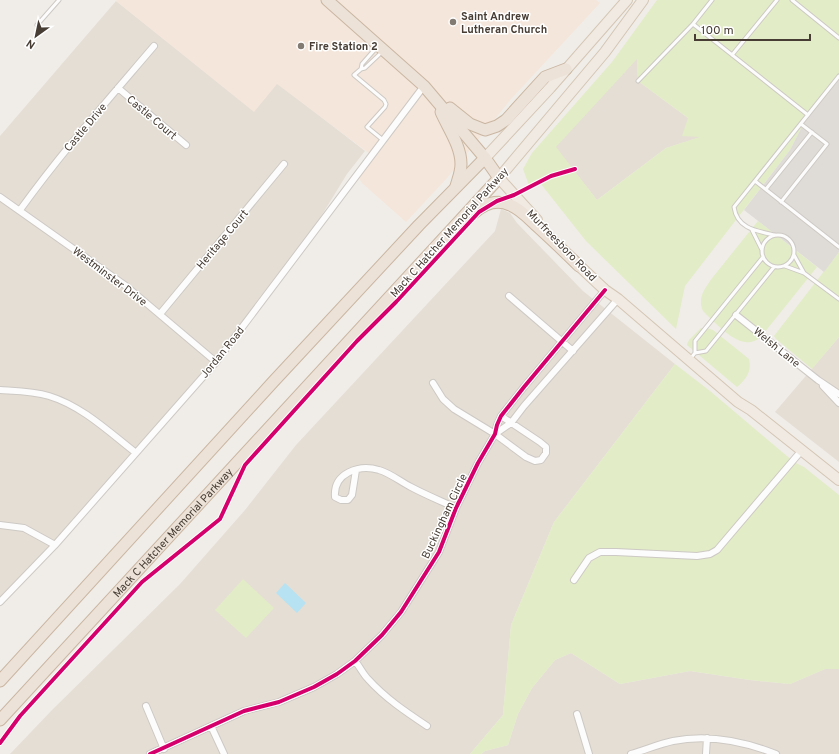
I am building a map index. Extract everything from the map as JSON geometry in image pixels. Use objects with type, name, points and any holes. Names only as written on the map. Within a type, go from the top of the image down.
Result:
[{"type":"highway","name":"Murfreesboro Road","points":[[327,0],[424,86],[485,158],[499,178]]},
{"type":"highway","points":[[424,86],[470,124],[485,130],[506,120],[545,77],[566,69]]},
{"type":"highway","points":[[434,97],[459,150],[461,164],[455,188]]},
{"type":"highway","name":"Mack C Hatcher Memorial Parkway","points":[[0,681],[273,382],[419,225],[485,158]]},
{"type":"highway","name":"Mack C Hatcher Memorial Parkway","points":[[0,720],[499,178]]},
{"type":"highway","points":[[404,282],[416,277],[479,208],[486,204],[495,202],[510,204],[524,213],[579,266]]},
{"type":"main road","name":"Mack C Hatcher Memorial Parkway","points":[[485,158],[627,0]]},
{"type":"main road","name":"Mack C Hatcher Memorial Parkway","points":[[499,178],[605,52],[643,0]]},
{"type":"main road","name":"Murfreesboro Road","points":[[499,178],[579,266],[605,290],[692,357],[738,402],[751,410],[839,480]]},
{"type":"street","name":"Castle Drive","points":[[20,210],[43,178],[154,46]]},
{"type":"street","name":"Jordan Road","points":[[0,602],[55,545],[216,362],[424,86]]},
{"type":"street","name":"Castle Court","points":[[118,88],[186,146]]},
{"type":"street","name":"Heritage Court","points":[[160,314],[284,164]]},
{"type":"street","name":"Westminster Drive","points":[[0,197],[126,286],[216,362]]},
{"type":"street","name":"Buckingham Circle","points":[[150,754],[164,749],[244,711],[279,702],[314,687],[337,674],[355,661],[382,635],[401,612],[421,583],[439,552],[456,508],[478,463],[495,434],[501,416],[605,290]]},
{"type":"street","points":[[509,296],[573,351]]},
{"type":"street","name":"Buckingham Circle","points":[[495,434],[511,423],[524,406],[618,299]]},
{"type":"street","name":"Welsh Lane","points":[[736,314],[818,380],[839,394]]},
{"type":"street","name":"Welsh Lane","points":[[818,380],[839,403]]},
{"type":"street","points":[[433,384],[443,399],[454,409],[495,434],[526,457],[535,461],[541,460],[546,453],[546,447],[501,416]]},
{"type":"street","points":[[0,390],[37,393],[72,405],[84,412],[136,453]]},
{"type":"street","points":[[574,580],[589,558],[600,552],[697,556],[710,554],[717,550],[734,532],[802,450]]},
{"type":"street","points":[[356,470],[352,495],[348,500],[341,500],[335,497],[334,490],[338,480],[346,473],[356,470],[368,468],[378,470],[456,508]]},
{"type":"street","points":[[0,525],[24,528],[55,545]]},
{"type":"street","points":[[355,661],[368,678],[385,695],[427,726]]},
{"type":"street","points":[[146,706],[164,749]]},
{"type":"street","points":[[577,714],[589,754]]},
{"type":"street","points":[[211,726],[224,754]]},
{"type":"street","points":[[631,754],[672,741],[706,738],[739,741],[776,754]]},
{"type":"street","points":[[706,738],[706,754]]},
{"type":"lane","points":[[37,25],[59,0]]},
{"type":"lane","points":[[638,81],[693,24],[712,0]]},
{"type":"lane","points":[[732,55],[777,0]]},
{"type":"lane","points":[[792,0],[839,38]]},
{"type":"lane","points":[[693,24],[808,115]]},
{"type":"lane","points":[[361,69],[362,64],[381,48]]},
{"type":"lane","points":[[381,48],[365,68],[361,69],[354,75],[384,100],[386,104],[367,127],[383,140]]},
{"type":"lane","points":[[784,266],[792,260],[794,255],[794,245],[791,240],[786,237],[752,230],[741,223],[735,216],[734,207],[839,76]]},
{"type":"lane","points":[[781,202],[827,144],[801,124]]},
{"type":"lane","points":[[766,189],[812,132]]},
{"type":"lane","points":[[755,181],[839,247]]},
{"type":"lane","points":[[752,230],[766,262],[774,267],[784,266],[804,273],[839,300]]},
{"type":"lane","points":[[762,251],[766,241],[775,235]]},
{"type":"lane","points":[[794,255],[804,273]]},
{"type":"lane","points":[[692,357],[694,341],[763,257]]},
{"type":"lane","points":[[692,357],[706,351],[774,267]]},
{"type":"shaded area","points":[[596,0],[600,3],[511,99],[447,178],[406,222],[362,183],[359,178],[374,157],[277,84],[254,112],[116,1]]},
{"type":"shaded area","points":[[116,1],[254,111],[277,83],[365,151],[347,174],[301,249],[216,362],[0,602],[0,136]]},
{"type":"shaded area","points":[[637,58],[638,81],[688,118],[701,137],[666,148],[597,200],[555,147]]},
{"type":"shaded area","points":[[839,77],[839,252],[824,272],[744,210],[790,150],[808,115]]},
{"type":"shaded area","points":[[501,209],[510,213],[517,223],[583,291],[675,364],[554,522],[511,625],[503,715],[470,754],[10,754],[52,710],[180,584],[245,510],[296,445],[495,231]]},
{"type":"shaded area","points":[[839,337],[839,462],[775,412]]},
{"type":"shaded area","points":[[571,653],[620,684],[690,671],[790,684],[825,669],[839,669],[839,754],[481,754],[485,751],[508,745],[518,714],[532,688],[555,660]]},
{"type":"green space","points":[[657,0],[839,0],[839,83],[808,115],[790,150],[685,286],[676,329],[586,241],[537,179],[530,188],[523,169],[532,153],[612,62]],"holes":[[[637,59],[638,81],[688,118],[682,136],[700,137],[666,148],[597,200],[556,147]]]},
{"type":"green space","points":[[758,221],[817,267],[760,338],[753,342],[747,342],[740,341],[722,330],[703,311],[701,306],[701,297],[710,281]]},
{"type":"green space","points":[[839,252],[839,337],[812,369],[774,336]]},
{"type":"green space","points":[[701,328],[713,330],[749,359],[750,368],[748,375],[737,387],[687,345],[689,340]]},
{"type":"green space","points":[[675,364],[710,391],[794,462],[804,467],[839,495],[839,669],[825,669],[790,684],[690,671],[620,684],[571,653],[555,660],[532,688],[518,714],[508,745],[485,751],[481,754],[470,754],[503,715],[511,625],[554,522]]},
{"type":"green space","points":[[243,579],[274,608],[246,638],[215,610]]},
{"type":"water","points":[[285,583],[306,603],[297,613],[276,593]]},
{"type":"cycle path","points":[[0,743],[20,716],[142,582],[220,519],[245,465],[357,341],[396,302],[479,212],[497,201],[514,195],[551,176],[575,169]]},
{"type":"cycle path","points":[[150,754],[244,711],[279,702],[314,687],[337,674],[355,661],[382,635],[401,612],[439,552],[456,508],[478,463],[495,434],[501,416],[605,290]]},
{"type":"place","name":"Saint Andrew Lutheran Church","points":[[453,22]]},
{"type":"place","name":"Fire Station 2","points":[[301,46]]}]
